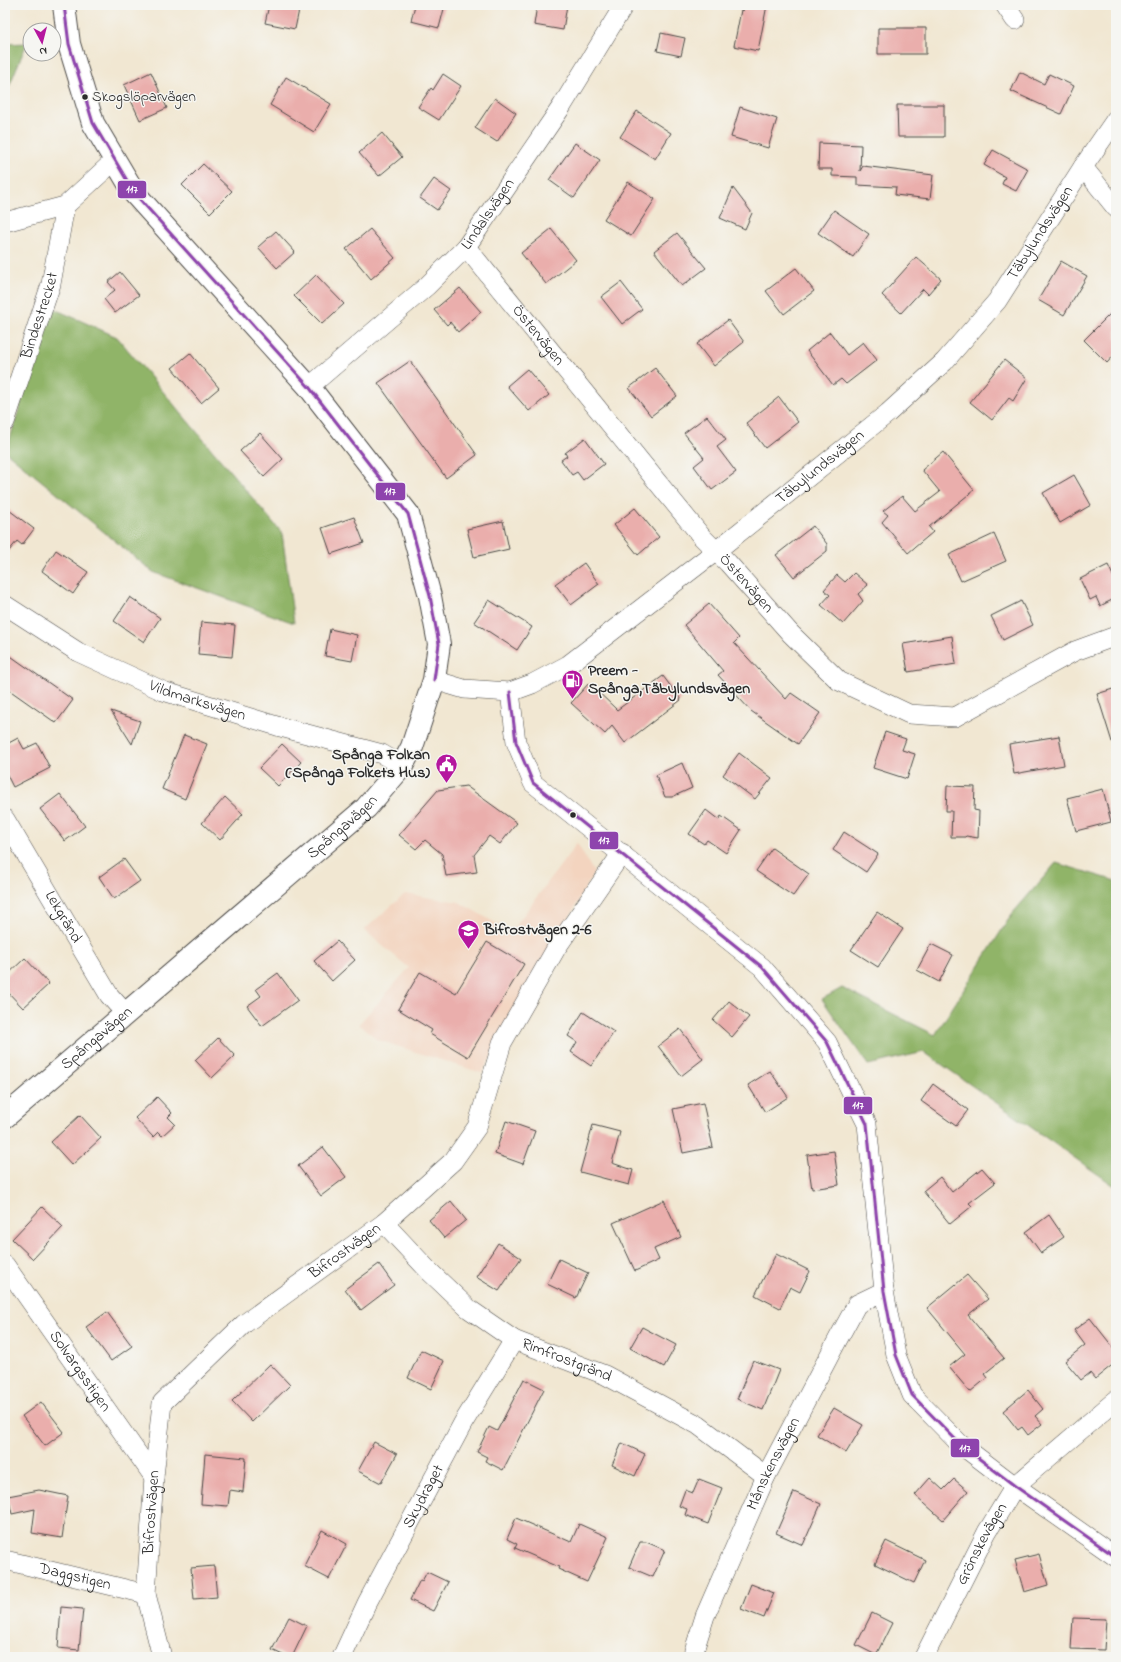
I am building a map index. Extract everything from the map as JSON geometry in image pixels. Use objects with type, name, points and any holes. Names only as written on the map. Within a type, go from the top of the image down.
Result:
[{"type":"street","name":"Spångavägen","points":[[5,1117],[366,808],[402,766],[412,747],[434,680],[439,644],[430,596],[408,514],[309,387],[135,194],[93,123],[69,44],[64,5]]},
{"type":"street","name":"Lindalsvägen","points":[[309,387],[427,286],[466,247],[562,106],[624,5]]},
{"type":"street","name":"Täbylundsvägen","points":[[434,680],[464,689],[510,692],[532,684],[568,665],[716,551],[888,413],[944,362],[997,301],[1083,167],[1116,119]]},
{"type":"street","points":[[5,222],[65,206],[115,160]]},
{"type":"street","points":[[1083,167],[1116,208]]},
{"type":"street","name":"Bindestrecket","points":[[5,422],[51,284],[65,206]]},
{"type":"street","name":"Östervägen","points":[[466,247],[702,537],[791,634],[839,681],[909,714],[955,717],[1075,651],[1116,636]]},
{"type":"street","name":"Vildmarksvägen","points":[[5,605],[78,652],[163,691],[277,726],[382,754],[402,766]]},
{"type":"street","points":[[510,692],[516,742],[534,783],[762,967],[827,1042],[867,1124],[884,1291],[896,1355],[912,1395],[960,1444],[1015,1486],[1116,1557]]},
{"type":"street","name":"Lekgränd","points":[[5,819],[109,995],[126,1013]]},
{"type":"street","name":"Bifrostvägen","points":[[162,1657],[146,1594],[154,1477],[162,1403],[244,1324],[384,1223],[453,1161],[477,1127],[502,1043],[557,947],[622,853]]},
{"type":"street","name":"Rimfrostgränd","points":[[384,1223],[429,1271],[469,1309],[514,1340],[606,1375],[698,1425],[766,1476]]},
{"type":"street","name":"Solvargsstigen","points":[[5,1265],[154,1477]]},
{"type":"street","name":"Månskensvägen","points":[[692,1657],[705,1616],[766,1476],[857,1304],[884,1291]]},
{"type":"street","name":"Skydraget","points":[[342,1657],[367,1603],[463,1423],[514,1340]]},
{"type":"street","name":"Grönskevägen","points":[[924,1657],[987,1532],[1015,1486],[1116,1400]]},
{"type":"street","name":"Daggstigen","points":[[5,1560],[146,1594]]},
{"type":"shaded area","name":"Bifrostvägen 2–6","points":[[577,843],[594,873],[482,1073],[378,1040],[359,1024],[409,968],[364,930],[405,894],[459,902],[511,932]]},
{"type":"green space","points":[[22,43],[22,55],[5,96],[5,44]]},
{"type":"green space","points":[[50,307],[117,337],[282,533],[294,623],[153,572],[6,452]]},
{"type":"green space","points":[[1056,863],[1116,881],[1116,1187],[924,1052],[868,1065],[822,999],[842,988],[935,1035],[1012,914]]},
{"type":"building","points":[[269,5],[300,5],[295,29],[265,23]]},
{"type":"building","points":[[415,5],[445,5],[439,28],[411,21]]},
{"type":"building","points":[[537,5],[567,5],[563,30],[534,25]]},
{"type":"building","points":[[743,5],[767,5],[758,51],[734,46],[741,10],[743,11]]},
{"type":"building","points":[[878,28],[926,28],[926,54],[878,54]]},
{"type":"building","points":[[661,33],[685,38],[681,56],[657,51]]},
{"type":"building","points":[[151,72],[167,108],[140,120],[124,85]]},
{"type":"building","points":[[1020,72],[1044,84],[1049,74],[1074,86],[1061,114],[1011,91]]},
{"type":"building","points":[[443,74],[461,86],[439,120],[418,107],[431,88],[433,90]]},
{"type":"building","points":[[286,77],[331,104],[314,132],[270,105]]},
{"type":"building","points":[[495,98],[516,113],[497,142],[475,128]]},
{"type":"building","points":[[897,105],[944,105],[944,137],[898,137]]},
{"type":"building","points":[[740,107],[777,119],[768,148],[731,137]]},
{"type":"building","points":[[637,111],[671,133],[655,159],[620,137]]},
{"type":"building","points":[[382,133],[402,157],[379,176],[359,153]]},
{"type":"building","points":[[575,143],[600,160],[574,198],[549,180]]},
{"type":"building","points":[[819,143],[861,145],[860,171],[863,166],[933,175],[930,199],[895,195],[896,187],[857,185],[857,177],[832,176],[832,169],[818,169]]},
{"type":"building","points":[[993,150],[1028,169],[1016,191],[1002,184],[1005,177],[984,165]]},
{"type":"building","points":[[203,164],[232,191],[210,213],[182,185]]},
{"type":"building","points":[[434,179],[451,191],[437,210],[420,198]]},
{"type":"building","points":[[628,182],[655,199],[631,236],[604,219]]},
{"type":"building","points":[[733,188],[752,213],[745,229],[720,218]]},
{"type":"building","points":[[834,210],[869,234],[853,257],[818,233]]},
{"type":"building","points":[[370,229],[395,258],[371,279],[346,249]]},
{"type":"building","points":[[551,229],[576,260],[546,284],[521,253]]},
{"type":"building","points":[[276,231],[295,252],[277,268],[258,247]]},
{"type":"building","points":[[677,233],[706,268],[682,286],[654,251]]},
{"type":"building","points":[[916,257],[941,279],[928,294],[923,289],[901,313],[882,295]]},
{"type":"building","points":[[1061,261],[1087,276],[1064,315],[1038,300]]},
{"type":"building","points":[[796,268],[814,291],[784,314],[766,291]]},
{"type":"building","points":[[120,272],[139,295],[115,313],[104,299],[115,290],[108,282]]},
{"type":"building","points":[[316,275],[344,304],[322,324],[294,296]]},
{"type":"building","points":[[621,282],[642,309],[622,324],[601,297]]},
{"type":"building","points":[[460,288],[481,312],[458,332],[450,322],[447,325],[434,310]]},
{"type":"building","points":[[1116,308],[1116,353],[1107,363],[1084,340]]},
{"type":"building","points":[[728,320],[744,342],[714,366],[697,344]]},
{"type":"building","points":[[830,332],[847,355],[863,342],[877,360],[846,384],[841,379],[833,385],[807,351]]},
{"type":"building","points":[[190,353],[219,388],[201,403],[172,368]]},
{"type":"building","points":[[1004,360],[1027,378],[1013,401],[1009,398],[992,420],[970,402]]},
{"type":"building","points":[[410,361],[477,455],[446,478],[378,383]]},
{"type":"building","points":[[655,368],[677,396],[651,416],[629,388]]},
{"type":"building","points":[[527,369],[549,395],[529,411],[507,386]]},
{"type":"building","points":[[779,397],[798,422],[765,448],[746,423]]},
{"type":"building","points":[[707,416],[726,440],[717,447],[736,472],[712,490],[694,466],[704,458],[684,433]]},
{"type":"building","points":[[260,433],[283,459],[264,477],[240,451]]},
{"type":"building","points":[[585,438],[604,464],[583,480],[577,472],[572,475],[561,460],[567,456],[565,453]]},
{"type":"building","points":[[943,452],[974,490],[929,527],[933,532],[908,553],[882,522],[888,515],[883,511],[902,496],[915,511],[940,492],[922,470]]},
{"type":"building","points":[[1074,475],[1091,505],[1060,523],[1043,493]]},
{"type":"building","points":[[5,507],[34,529],[22,545],[17,541],[5,556]]},
{"type":"building","points":[[635,508],[659,537],[638,555],[614,525]]},
{"type":"building","points":[[354,517],[364,543],[331,554],[322,528]]},
{"type":"building","points":[[503,521],[509,549],[474,557],[467,529]]},
{"type":"building","points":[[813,526],[827,544],[827,551],[794,577],[776,555]]},
{"type":"building","points":[[994,534],[1006,561],[961,581],[949,555]]},
{"type":"building","points":[[56,550],[88,572],[73,594],[42,571]]},
{"type":"building","points":[[584,563],[599,584],[571,605],[555,584]]},
{"type":"building","points":[[1108,565],[1116,582],[1116,598],[1100,606],[1096,597],[1090,600],[1080,579]]},
{"type":"building","points":[[854,573],[868,585],[858,594],[863,601],[843,624],[821,605],[830,595],[824,590],[837,575],[845,582]]},
{"type":"building","points":[[130,597],[160,618],[144,642],[114,621]]},
{"type":"building","points":[[489,600],[532,627],[517,650],[474,622]]},
{"type":"building","points":[[1021,601],[1033,625],[1003,640],[991,616]]},
{"type":"building","points":[[709,604],[739,638],[734,643],[786,699],[791,693],[820,713],[798,744],[751,711],[718,675],[723,671],[684,625]]},
{"type":"building","points":[[201,622],[235,625],[232,657],[198,654]]},
{"type":"building","points":[[330,629],[357,635],[352,661],[325,656]]},
{"type":"building","points":[[952,636],[956,664],[908,672],[903,644]]},
{"type":"building","points":[[5,652],[73,700],[56,723],[5,687]]},
{"type":"building","points":[[663,676],[681,700],[625,743],[612,726],[605,734],[571,703],[589,683],[617,710]]},
{"type":"building","points":[[1116,688],[1116,742],[1112,742],[1097,694]]},
{"type":"building","points":[[111,711],[140,721],[132,744]]},
{"type":"building","points":[[885,732],[906,739],[902,750],[915,754],[907,779],[873,768]]},
{"type":"building","points":[[184,735],[207,744],[185,799],[162,789]]},
{"type":"building","points":[[1059,736],[1064,765],[1014,774],[1009,744]]},
{"type":"building","points":[[18,738],[24,749],[37,743],[50,768],[13,787],[5,771],[5,745]]},
{"type":"building","points":[[282,744],[301,762],[278,786],[259,768]]},
{"type":"building","points":[[739,753],[772,778],[755,799],[723,775]]},
{"type":"building","points":[[682,763],[692,788],[672,797],[665,797],[656,775]]},
{"type":"building","points":[[466,786],[517,823],[500,844],[489,836],[474,855],[477,872],[446,876],[442,854],[425,840],[416,849],[399,835],[438,790]]},
{"type":"building","points":[[947,786],[975,787],[974,810],[979,811],[978,838],[966,836],[951,837],[952,811],[946,811]]},
{"type":"building","points":[[1103,789],[1111,822],[1076,831],[1067,798]]},
{"type":"building","points":[[60,794],[85,826],[65,841],[40,809]]},
{"type":"building","points":[[225,797],[243,814],[220,840],[202,823]]},
{"type":"building","points":[[706,810],[719,820],[721,816],[741,830],[726,853],[707,840],[704,844],[689,834]]},
{"type":"building","points":[[844,832],[878,854],[866,872],[833,850]]},
{"type":"building","points":[[772,848],[809,874],[793,896],[756,871]]},
{"type":"building","points":[[124,859],[140,881],[114,899],[99,877]]},
{"type":"building","points":[[877,912],[903,929],[878,967],[851,950]]},
{"type":"building","points":[[337,941],[355,960],[332,981],[314,961]]},
{"type":"building","points":[[487,942],[524,964],[468,1057],[430,1034],[432,1030],[398,1009],[420,972],[456,993]]},
{"type":"building","points":[[931,944],[953,955],[939,982],[917,970]]},
{"type":"building","points":[[25,958],[49,984],[23,1008],[5,989],[5,977]]},
{"type":"building","points":[[278,973],[298,1000],[262,1026],[247,1006],[261,996],[256,989]]},
{"type":"building","points":[[729,1001],[749,1017],[732,1037],[713,1020]]},
{"type":"building","points":[[583,1012],[614,1032],[591,1066],[571,1052],[577,1042],[568,1036]]},
{"type":"building","points":[[680,1029],[703,1059],[681,1076],[658,1046]]},
{"type":"building","points":[[218,1038],[235,1056],[212,1078],[195,1060]]},
{"type":"building","points":[[770,1071],[788,1097],[765,1112],[748,1085]]},
{"type":"building","points":[[933,1084],[968,1110],[956,1126],[921,1101]]},
{"type":"building","points":[[157,1097],[172,1113],[168,1117],[175,1124],[162,1136],[158,1132],[153,1137],[135,1118]]},
{"type":"building","points":[[703,1103],[713,1147],[683,1153],[673,1109]]},
{"type":"building","points":[[80,1115],[101,1138],[72,1165],[51,1142]]},
{"type":"building","points":[[506,1121],[535,1131],[523,1164],[495,1154]]},
{"type":"building","points":[[593,1125],[620,1132],[612,1163],[633,1170],[629,1185],[580,1172]]},
{"type":"building","points":[[323,1147],[346,1177],[321,1196],[298,1166]]},
{"type":"building","points":[[834,1151],[839,1185],[812,1189],[807,1155]]},
{"type":"building","points":[[982,1168],[995,1183],[969,1203],[972,1206],[950,1224],[923,1191],[940,1177],[952,1192]]},
{"type":"building","points":[[664,1200],[681,1237],[654,1249],[659,1260],[635,1271],[613,1223]]},
{"type":"building","points":[[451,1201],[466,1220],[444,1238],[429,1220]]},
{"type":"building","points":[[42,1207],[63,1227],[33,1259],[12,1239]]},
{"type":"building","points":[[1049,1215],[1064,1237],[1041,1253],[1026,1232]]},
{"type":"building","points":[[498,1243],[521,1258],[499,1291],[476,1277]]},
{"type":"building","points":[[776,1254],[810,1271],[800,1292],[790,1287],[780,1308],[755,1295]]},
{"type":"building","points":[[559,1259],[588,1273],[576,1298],[547,1284]]},
{"type":"building","points":[[379,1264],[394,1285],[361,1310],[345,1289]]},
{"type":"building","points":[[967,1275],[988,1299],[968,1315],[1004,1358],[984,1374],[987,1378],[970,1392],[949,1367],[965,1354],[927,1308]]},
{"type":"building","points":[[107,1312],[132,1346],[111,1361],[86,1327]]},
{"type":"building","points":[[1090,1318],[1116,1351],[1116,1362],[1095,1379],[1090,1373],[1081,1380],[1065,1361],[1085,1345],[1074,1330]]},
{"type":"building","points":[[642,1327],[676,1345],[664,1367],[630,1348]]},
{"type":"building","points":[[421,1350],[444,1361],[431,1389],[408,1378]]},
{"type":"building","points":[[753,1360],[779,1370],[763,1410],[737,1399]]},
{"type":"building","points":[[270,1364],[290,1385],[252,1422],[232,1401]]},
{"type":"building","points":[[524,1379],[544,1389],[503,1470],[485,1461],[487,1457],[477,1452],[489,1427],[497,1431]]},
{"type":"building","points":[[1028,1390],[1043,1409],[1035,1416],[1042,1424],[1028,1435],[1022,1427],[1018,1430],[1003,1411]]},
{"type":"building","points":[[41,1402],[64,1432],[45,1446],[22,1416]]},
{"type":"building","points":[[834,1408],[863,1425],[846,1453],[817,1435]]},
{"type":"building","points":[[374,1442],[397,1454],[381,1483],[358,1471]]},
{"type":"building","points":[[622,1443],[645,1454],[635,1476],[612,1465]]},
{"type":"building","points":[[205,1454],[246,1458],[243,1492],[230,1490],[228,1506],[201,1504]]},
{"type":"building","points":[[930,1478],[943,1490],[954,1479],[968,1491],[943,1520],[915,1495]]},
{"type":"building","points":[[699,1479],[722,1488],[708,1524],[685,1515],[687,1509],[679,1506],[685,1490],[693,1493]]},
{"type":"building","points":[[39,1490],[68,1496],[62,1538],[32,1533],[35,1509],[12,1514],[8,1496]]},
{"type":"building","points":[[794,1492],[821,1504],[803,1545],[776,1533]]},
{"type":"building","points":[[516,1518],[571,1542],[579,1524],[608,1537],[587,1582],[558,1569],[559,1567],[515,1548],[517,1544],[507,1539]]},
{"type":"building","points":[[322,1530],[347,1544],[329,1579],[304,1566]]},
{"type":"building","points":[[886,1541],[925,1560],[914,1583],[875,1564]]},
{"type":"building","points":[[640,1542],[646,1542],[665,1550],[653,1577],[629,1567]]},
{"type":"building","points":[[1039,1554],[1048,1585],[1024,1592],[1015,1560]]},
{"type":"building","points":[[214,1566],[217,1597],[194,1599],[191,1568]]},
{"type":"building","points":[[427,1572],[448,1582],[433,1611],[410,1600],[420,1580],[422,1581]]},
{"type":"building","points":[[751,1584],[774,1593],[764,1618],[741,1609]]},
{"type":"building","points":[[61,1607],[83,1609],[79,1650],[58,1648]]},
{"type":"building","points":[[872,1613],[892,1623],[876,1655],[856,1645]]},
{"type":"building","points":[[289,1617],[307,1626],[292,1657],[287,1657],[272,1650]]},
{"type":"building","points":[[1073,1618],[1106,1619],[1104,1650],[1071,1649]]},
{"type":"transit line","name":"117","points":[[64,5],[69,44],[93,123],[135,194],[309,387],[408,514],[430,596],[439,644],[434,680]]},
{"type":"transit line","name":"117","points":[[510,692],[516,742],[533,783],[762,967],[827,1042],[867,1124],[884,1291],[896,1355],[912,1395],[960,1444],[1015,1486],[1116,1557]]},
{"type":"place","name":"Skogslöparvägen","points":[[85,97]]},
{"type":"place","name":"Preem - Spånga,Täbylundsvägen","points":[[572,700]]},
{"type":"place","name":"Spånga Folkan (Spånga Folkets Hus)","points":[[446,784]]},
{"type":"place","name":"Bifrostvägen 2–6","points":[[469,950]]}]
